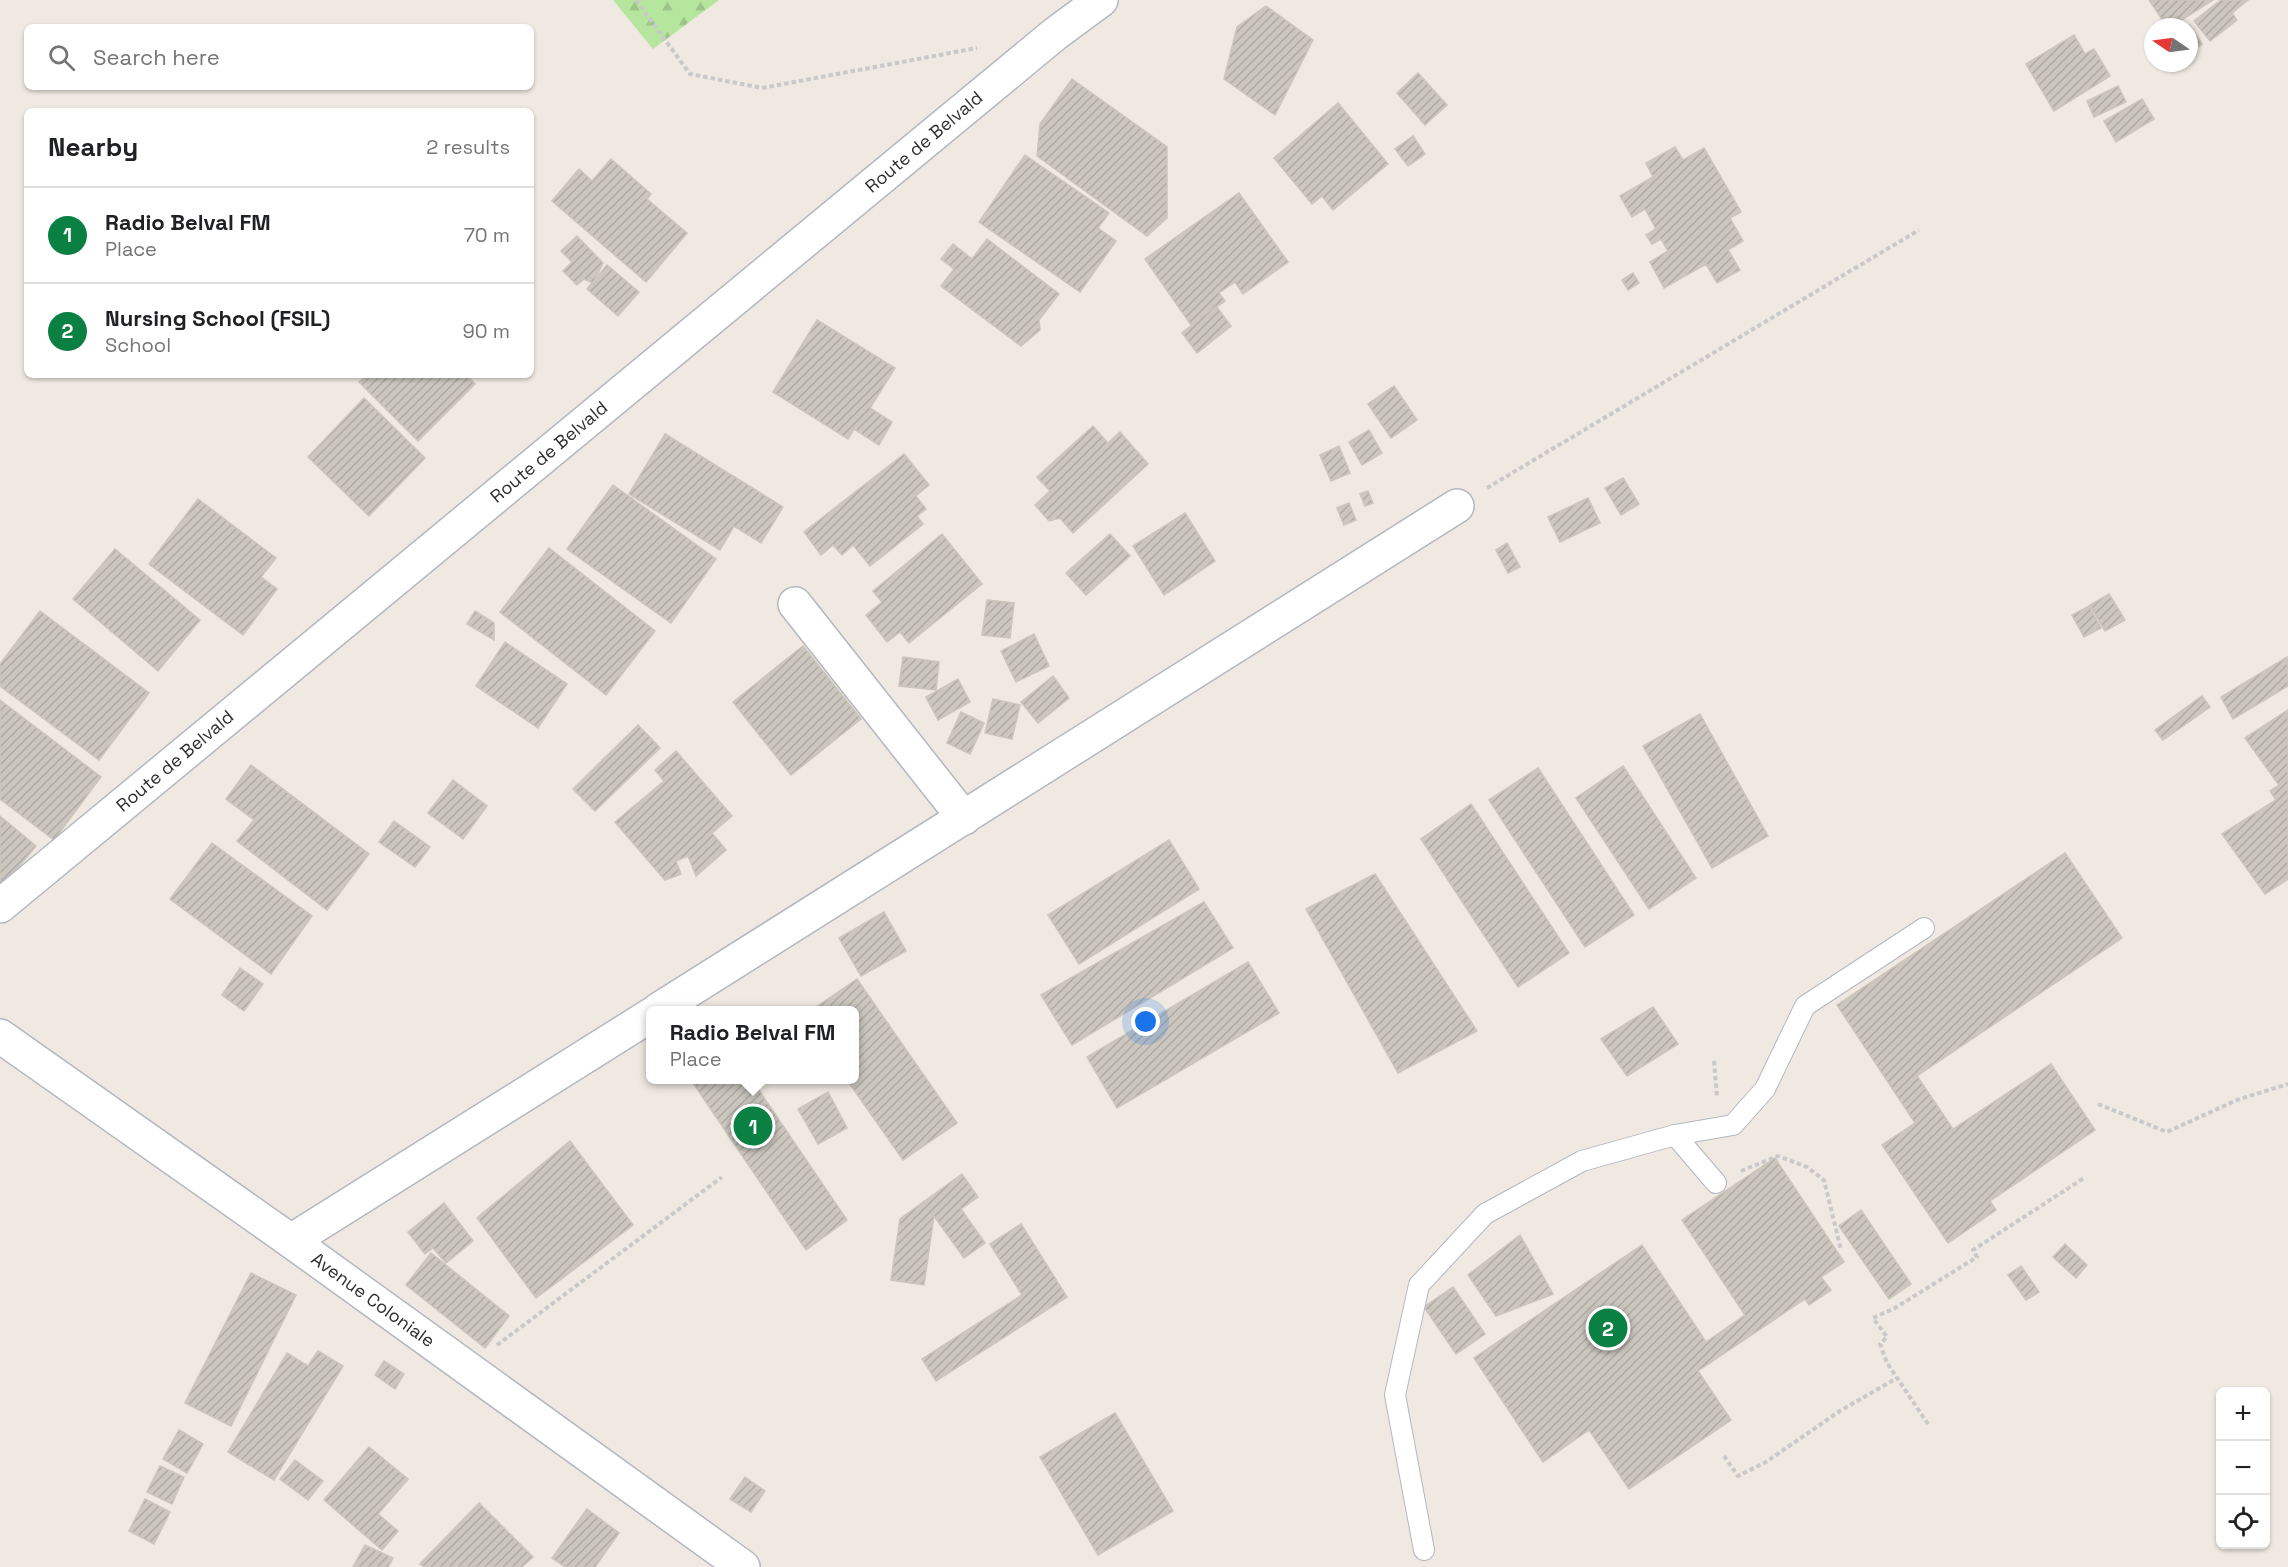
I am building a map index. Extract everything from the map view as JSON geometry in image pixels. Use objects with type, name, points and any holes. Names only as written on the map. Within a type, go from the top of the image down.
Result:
[{"type":"street","name":"Route de Belvald","points":[[0,906],[1027,57],[1101,0]]},
{"type":"street","points":[[666,1006],[1457,506]]},
{"type":"street","points":[[795,604],[964,818]]},
{"type":"street","points":[[291,1241],[646,1018]]},
{"type":"street","name":"Avenue Coloniale","points":[[0,1036],[468,1367],[743,1567]]},
{"type":"lane","points":[[1424,1550],[1395,1395],[1419,1285],[1485,1214],[1582,1161],[1675,1135],[1733,1125],[1765,1089],[1805,1006],[1924,928]]},
{"type":"lane","points":[[1675,1135],[1716,1183]]},
{"type":"path","points":[[636,0],[690,74],[762,88],[984,47]]},
{"type":"path","points":[[1457,506],[1919,230]]},
{"type":"path","points":[[2098,1104],[2167,1132],[2237,1100],[2288,1084]]},
{"type":"path","points":[[1716,1183],[1778,1156],[1807,1167],[1824,1179],[1841,1250]]},
{"type":"path","points":[[468,1367],[722,1177]]},
{"type":"path","points":[[1928,1424],[1887,1363],[1880,1344],[1887,1337],[1873,1318],[1895,1308],[1977,1257],[1972,1250],[2084,1178]]},
{"type":"path","points":[[1724,1456],[1738,1476],[1766,1462],[1840,1411],[1897,1378]]},
{"type":"green space","points":[[613,0],[719,0],[653,49]]},
{"type":"building","points":[[2149,0],[2213,0],[2185,18],[2161,18]]},
{"type":"building","points":[[2221,0],[2248,0],[2232,13],[2237,20],[2210,41],[2198,26],[2198,18]]},
{"type":"building","points":[[1266,6],[1313,40],[1275,115],[1224,79],[1237,27]]},
{"type":"building","points":[[2074,35],[2085,54],[2094,49],[2110,76],[2054,111],[2026,64]]},
{"type":"building","points":[[1418,73],[1447,105],[1425,125],[1397,93]]},
{"type":"building","points":[[1072,79],[1167,147],[1167,218],[1147,236],[1037,156],[1040,124]]},
{"type":"building","points":[[2118,86],[2126,102],[2094,117],[2087,101]]},
{"type":"building","points":[[2142,99],[2154,119],[2116,142],[2104,121]]},
{"type":"building","points":[[1338,103],[1388,164],[1333,210],[1322,196],[1312,204],[1274,158]]},
{"type":"building","points":[[1413,136],[1425,154],[1408,166],[1395,149]]},
{"type":"building","points":[[1675,147],[1683,160],[1704,148],[1741,212],[1730,218],[1743,241],[1728,250],[1740,270],[1717,283],[1706,264],[1664,288],[1650,262],[1668,251],[1661,239],[1652,244],[1646,235],[1656,229],[1645,209],[1632,217],[1620,196],[1653,177],[1646,163]]},
{"type":"building","points":[[1025,155],[1109,213],[1098,228],[1116,241],[1080,292],[979,222]]},
{"type":"building","points":[[611,159],[651,194],[647,199],[687,233],[646,282],[552,201],[579,169],[592,181]]},
{"type":"building","points":[[1239,193],[1288,262],[1243,294],[1235,282],[1219,293],[1225,301],[1191,325],[1145,259]]},
{"type":"building","points":[[577,236],[603,263],[593,283],[584,279],[577,285],[563,271],[572,262],[561,251]]},
{"type":"building","points":[[987,239],[1059,294],[1039,320],[1040,330],[1021,346],[941,286],[954,269],[941,259],[953,244],[972,259]]},
{"type":"building","points":[[607,265],[639,292],[618,316],[587,289]]},
{"type":"building","points":[[1633,273],[1639,283],[1628,290],[1622,280]]},
{"type":"building","points":[[1216,306],[1231,326],[1197,353],[1182,333]]},
{"type":"building","points":[[817,320],[895,368],[870,408],[892,422],[879,445],[854,429],[848,439],[773,392]]},
{"type":"building","points":[[364,378],[469,378],[475,384],[418,441],[359,382]]},
{"type":"building","points":[[1394,386],[1417,420],[1391,438],[1368,404]]},
{"type":"building","points":[[364,398],[425,458],[369,516],[308,457]]},
{"type":"building","points":[[1093,426],[1108,443],[1120,432],[1148,464],[1073,533],[1060,518],[1049,521],[1035,505],[1050,491],[1037,477]]},
{"type":"building","points":[[1369,430],[1382,453],[1362,465],[1349,442]]},
{"type":"building","points":[[665,434],[783,507],[761,543],[734,526],[720,550],[629,494]]},
{"type":"building","points":[[1339,446],[1350,473],[1331,481],[1320,455]]},
{"type":"building","points":[[904,454],[929,485],[916,496],[926,509],[917,516],[923,524],[870,566],[853,545],[842,555],[833,545],[821,555],[804,532]]},
{"type":"building","points":[[1623,478],[1639,504],[1621,515],[1605,488]]},
{"type":"building","points":[[613,485],[716,559],[671,623],[567,549]]},
{"type":"building","points":[[1368,491],[1373,503],[1365,506],[1360,494]]},
{"type":"building","points":[[1588,498],[1600,523],[1560,542],[1548,517]]},
{"type":"building","points":[[198,499],[276,558],[261,577],[277,589],[243,635],[149,564]]},
{"type":"building","points":[[1349,503],[1356,520],[1344,525],[1337,508]]},
{"type":"building","points":[[1185,513],[1215,561],[1164,595],[1133,546]]},
{"type":"building","points":[[942,534],[982,584],[909,643],[900,632],[887,642],[866,615],[882,602],[873,591]]},
{"type":"building","points":[[1110,534],[1130,556],[1086,595],[1066,573]]},
{"type":"building","points":[[1507,543],[1520,567],[1508,573],[1496,550]]},
{"type":"building","points":[[549,548],[655,631],[606,695],[500,612]]},
{"type":"building","points":[[115,549],[200,620],[158,671],[73,599]]},
{"type":"building","points":[[2109,594],[2125,620],[2105,631],[2090,605]]},
{"type":"building","points":[[987,600],[1014,603],[1010,638],[982,635]]},
{"type":"building","points":[[2089,606],[2101,628],[2084,637],[2072,615]]},
{"type":"building","points":[[40,611],[149,693],[99,760],[0,686],[0,664]]},
{"type":"building","points":[[475,611],[494,623],[494,640],[467,624]]},
{"type":"building","points":[[1034,634],[1049,666],[1016,682],[1001,651]]},
{"type":"building","points":[[505,642],[567,684],[538,728],[476,686]]},
{"type":"building","points":[[803,646],[861,719],[791,775],[733,702]]},
{"type":"building","points":[[903,657],[939,662],[936,690],[899,686]]},
{"type":"building","points":[[2287,657],[2288,686],[2233,719],[2221,697]]},
{"type":"building","points":[[1053,676],[1069,698],[1038,723],[1021,702]]},
{"type":"building","points":[[958,679],[970,702],[938,720],[926,697]]},
{"type":"building","points":[[2202,696],[2210,707],[2163,740],[2155,730]]},
{"type":"building","points":[[993,699],[1020,705],[1012,739],[985,733]]},
{"type":"building","points":[[0,700],[101,777],[54,840],[0,799]]},
{"type":"building","points":[[2288,710],[2288,879],[2265,894],[2222,834],[2276,800],[2270,791],[2279,785],[2245,738]]},
{"type":"building","points":[[961,712],[984,723],[970,754],[947,743]]},
{"type":"building","points":[[1700,714],[1768,836],[1712,868],[1643,746]]},
{"type":"building","points":[[638,725],[660,748],[595,811],[573,789]]},
{"type":"building","points":[[676,751],[732,816],[712,833],[726,850],[696,876],[688,856],[676,861],[681,874],[665,880],[615,822],[664,781],[655,770]]},
{"type":"building","points":[[251,765],[369,854],[327,910],[237,841],[254,820],[226,799]]},
{"type":"building","points":[[1623,766],[1696,878],[1649,909],[1576,798]]},
{"type":"building","points":[[1538,768],[1634,915],[1585,947],[1489,800]]},
{"type":"building","points":[[453,780],[487,806],[463,839],[428,813]]},
{"type":"building","points":[[1471,804],[1569,953],[1518,987],[1421,839]]},
{"type":"building","points":[[0,816],[36,846],[0,889]]},
{"type":"building","points":[[394,821],[430,847],[415,867],[379,842]]},
{"type":"building","points":[[1169,840],[1199,889],[1079,964],[1048,915]]},
{"type":"building","points":[[212,843],[312,916],[271,974],[170,899]]},
{"type":"building","points":[[2065,853],[2122,938],[1917,1076],[1953,1129],[2051,1064],[2095,1130],[1990,1201],[1996,1210],[1948,1243],[1882,1145],[1915,1123],[1837,1005]]},
{"type":"building","points":[[1375,874],[1477,1031],[1398,1073],[1306,909]]},
{"type":"building","points":[[1204,902],[1233,948],[1072,1045],[1041,995]]},
{"type":"building","points":[[884,912],[906,951],[861,976],[839,938]]},
{"type":"building","points":[[1248,962],[1279,1013],[1117,1108],[1087,1057]]},
{"type":"building","points":[[240,968],[263,984],[244,1011],[222,995]]},
{"type":"building","points":[[857,979],[957,1123],[903,1160],[850,1084],[859,1084],[859,1006],[818,1006]]},
{"type":"building","points":[[1653,1007],[1678,1044],[1627,1076],[1601,1039]]},
{"type":"building","points":[[694,1084],[755,1084],[847,1220],[806,1250]]},
{"type":"building","points":[[828,1092],[847,1128],[818,1144],[798,1109]]},
{"type":"building","points":[[570,1141],[633,1225],[536,1298],[477,1218]]},
{"type":"building","points":[[1775,1158],[1844,1262],[1821,1277],[1831,1290],[1809,1305],[1805,1299],[1698,1371],[1731,1420],[1629,1489],[1589,1430],[1543,1462],[1474,1358],[1642,1245],[1706,1342],[1745,1315],[1682,1220]]},
{"type":"building","points":[[962,1174],[978,1197],[961,1209],[985,1243],[964,1258],[934,1216],[924,1285],[891,1280],[900,1219]]},
{"type":"building","points":[[444,1203],[473,1241],[446,1263],[433,1248],[425,1254],[408,1232]]},
{"type":"building","points":[[1861,1210],[1911,1284],[1889,1299],[1839,1226]]},
{"type":"building","points":[[1021,1224],[1067,1297],[936,1381],[922,1359],[1022,1295],[990,1244]]},
{"type":"building","points":[[1520,1235],[1553,1294],[1496,1316],[1468,1275]]},
{"type":"building","points":[[2065,1244],[2087,1265],[2076,1278],[2053,1257]]},
{"type":"building","points":[[431,1253],[509,1316],[485,1348],[406,1285]]},
{"type":"building","points":[[2021,1266],[2039,1292],[2026,1300],[2008,1275]]},
{"type":"building","points":[[251,1273],[296,1295],[231,1426],[185,1403]]},
{"type":"building","points":[[1453,1287],[1485,1334],[1456,1354],[1424,1307]]},
{"type":"building","points":[[318,1351],[343,1366],[274,1480],[228,1452],[287,1353],[308,1366]]},
{"type":"building","points":[[384,1361],[404,1374],[395,1389],[375,1375]]},
{"type":"building","points":[[1115,1413],[1173,1511],[1098,1555],[1040,1457]]},
{"type":"building","points":[[179,1430],[203,1444],[187,1473],[163,1459]]},
{"type":"building","points":[[369,1447],[408,1479],[378,1514],[398,1531],[382,1550],[324,1500]]},
{"type":"building","points":[[295,1460],[323,1481],[308,1500],[280,1479]]},
{"type":"building","points":[[160,1466],[184,1477],[172,1504],[147,1492]]},
{"type":"building","points":[[745,1477],[765,1491],[751,1512],[730,1499]]},
{"type":"building","points":[[145,1499],[170,1512],[154,1544],[129,1531]]},
{"type":"building","points":[[479,1503],[533,1557],[522,1567],[424,1567],[420,1564]]},
{"type":"building","points":[[587,1509],[619,1533],[595,1567],[565,1567],[552,1558]]},
{"type":"building","points":[[365,1545],[393,1558],[388,1567],[353,1567]]},
{"type":"place","name":"Radio Belval FM","points":[[753,1126]]},
{"type":"place","name":"Nursing School (FSIL)","points":[[1608,1328]]}]
